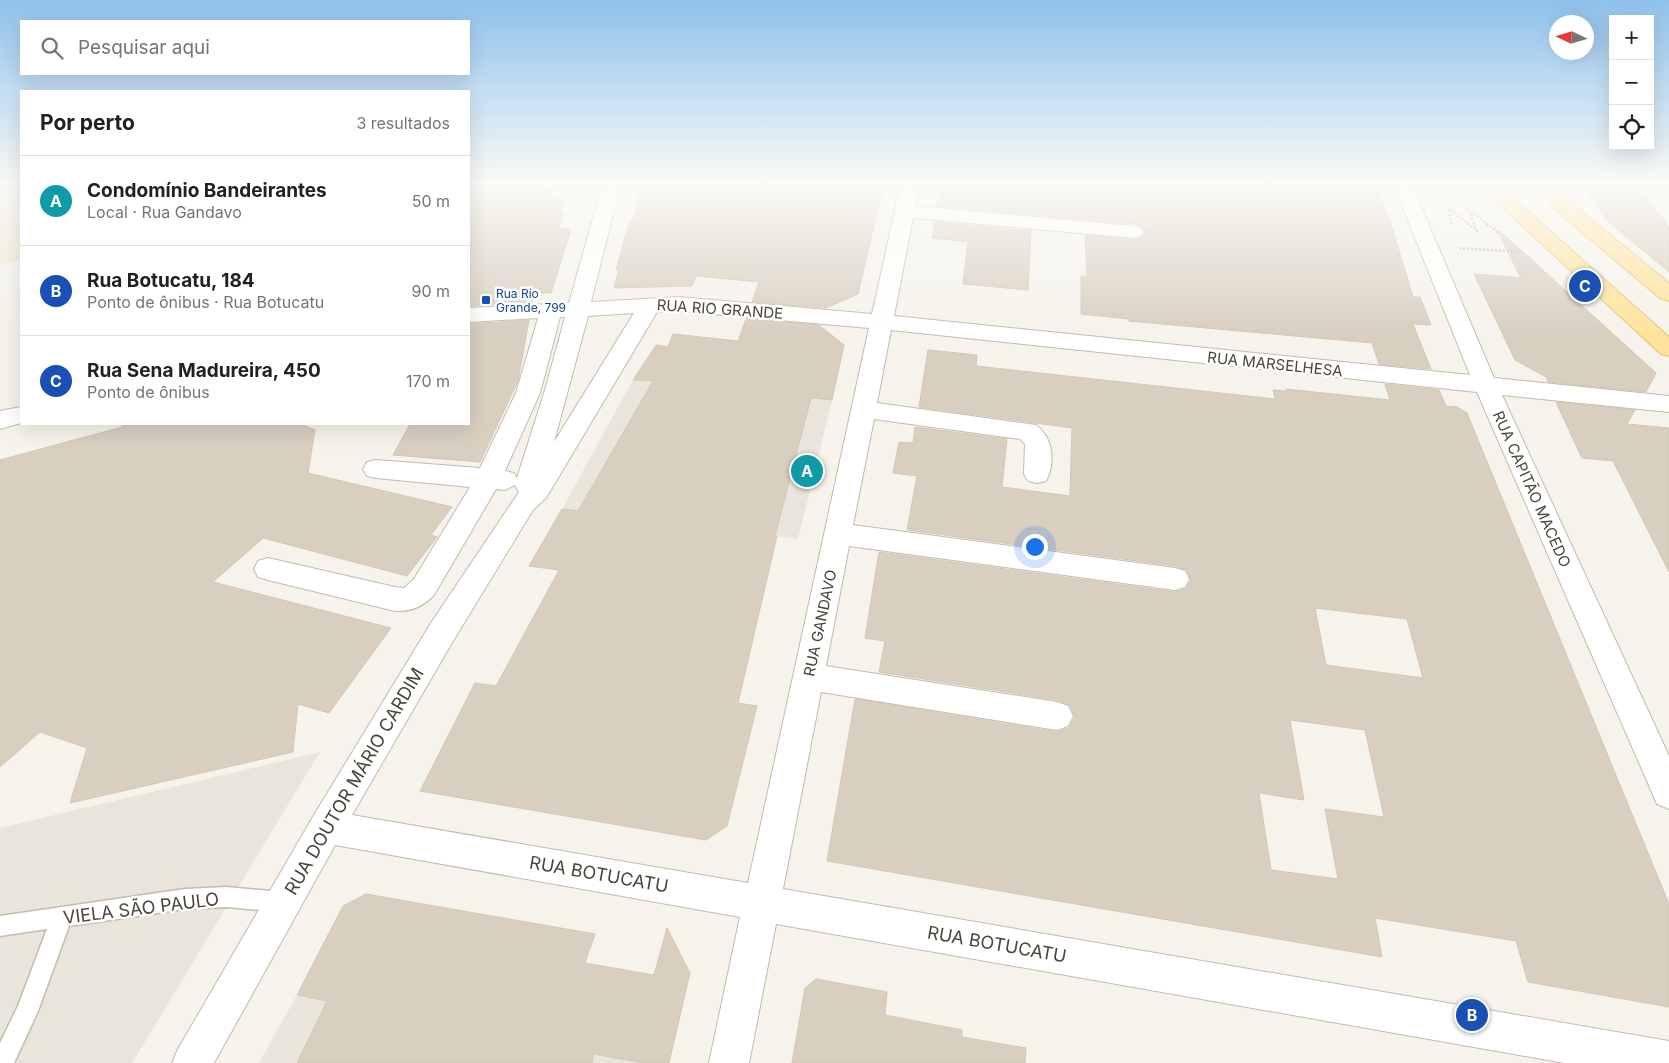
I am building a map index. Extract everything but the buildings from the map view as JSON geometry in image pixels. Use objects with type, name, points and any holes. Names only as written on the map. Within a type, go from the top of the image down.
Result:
[{"type":"main road","points":[[1540,233],[1669,349]]},
{"type":"main road","points":[[1597,233],[1669,294]]},
{"type":"street","name":"RUA DOUTOR MÁRIO CARDIM","points":[[532,489],[599,233]]},
{"type":"street","name":"RUA GANDAVO","points":[[729,1063],[900,233]]},
{"type":"street","name":"RUA CAPITÃO MACEDO","points":[[1423,233],[1486,386],[1669,793]]},
{"type":"street","name":"RUA RIO GRANDE","points":[[470,315],[679,304],[881,322]]},
{"type":"street","name":"RUA DOUTOR MÁRIO CARDIM","points":[[192,1063],[326,827],[442,632],[650,305]]},
{"type":"street","points":[[268,570],[395,599],[406,600],[416,596],[424,587],[489,478],[528,393],[552,310]]},
{"type":"street","name":"RUA MARSELHESA","points":[[881,322],[1669,404]]},
{"type":"street","points":[[863,409],[1028,432],[1034,435],[1039,444],[1037,474]]},
{"type":"street","points":[[0,420],[20,414]]},
{"type":"street","points":[[376,468],[489,478],[532,489]]},
{"type":"street","points":[[838,534],[1174,579]]},
{"type":"street","points":[[809,676],[1057,716]]},
{"type":"street","name":"RUA BOTUCATU","points":[[326,827],[1669,1061]]},
{"type":"lane","name":"VIELA SÃO PAULO","points":[[0,926],[185,899],[226,897],[283,902]]},
{"type":"lane","points":[[2,1063],[27,1011],[62,917]]},
{"type":"path","points":[[1453,248],[1526,252]]},
{"type":"shaded area","points":[[0,233],[20,233],[20,261],[0,264]]},
{"type":"shaded area","points":[[633,380],[832,400],[798,539],[562,509]]},
{"type":"shaded area","points":[[320,752],[132,1063],[0,1063],[0,828]]},
{"type":"shaded area","points":[[297,995],[642,1063],[259,1063]]},
{"type":"place","name":"Rua Sena Madureira, 450","points":[[1585,286]]},
{"type":"place","name":"Rua Rio Grande, 799","points":[[486,300]]},
{"type":"place","name":"Condomínio Bandeirantes","points":[[807,471]]},
{"type":"place","name":"Rua Botucatu, 184","points":[[1472,1015]]}]
